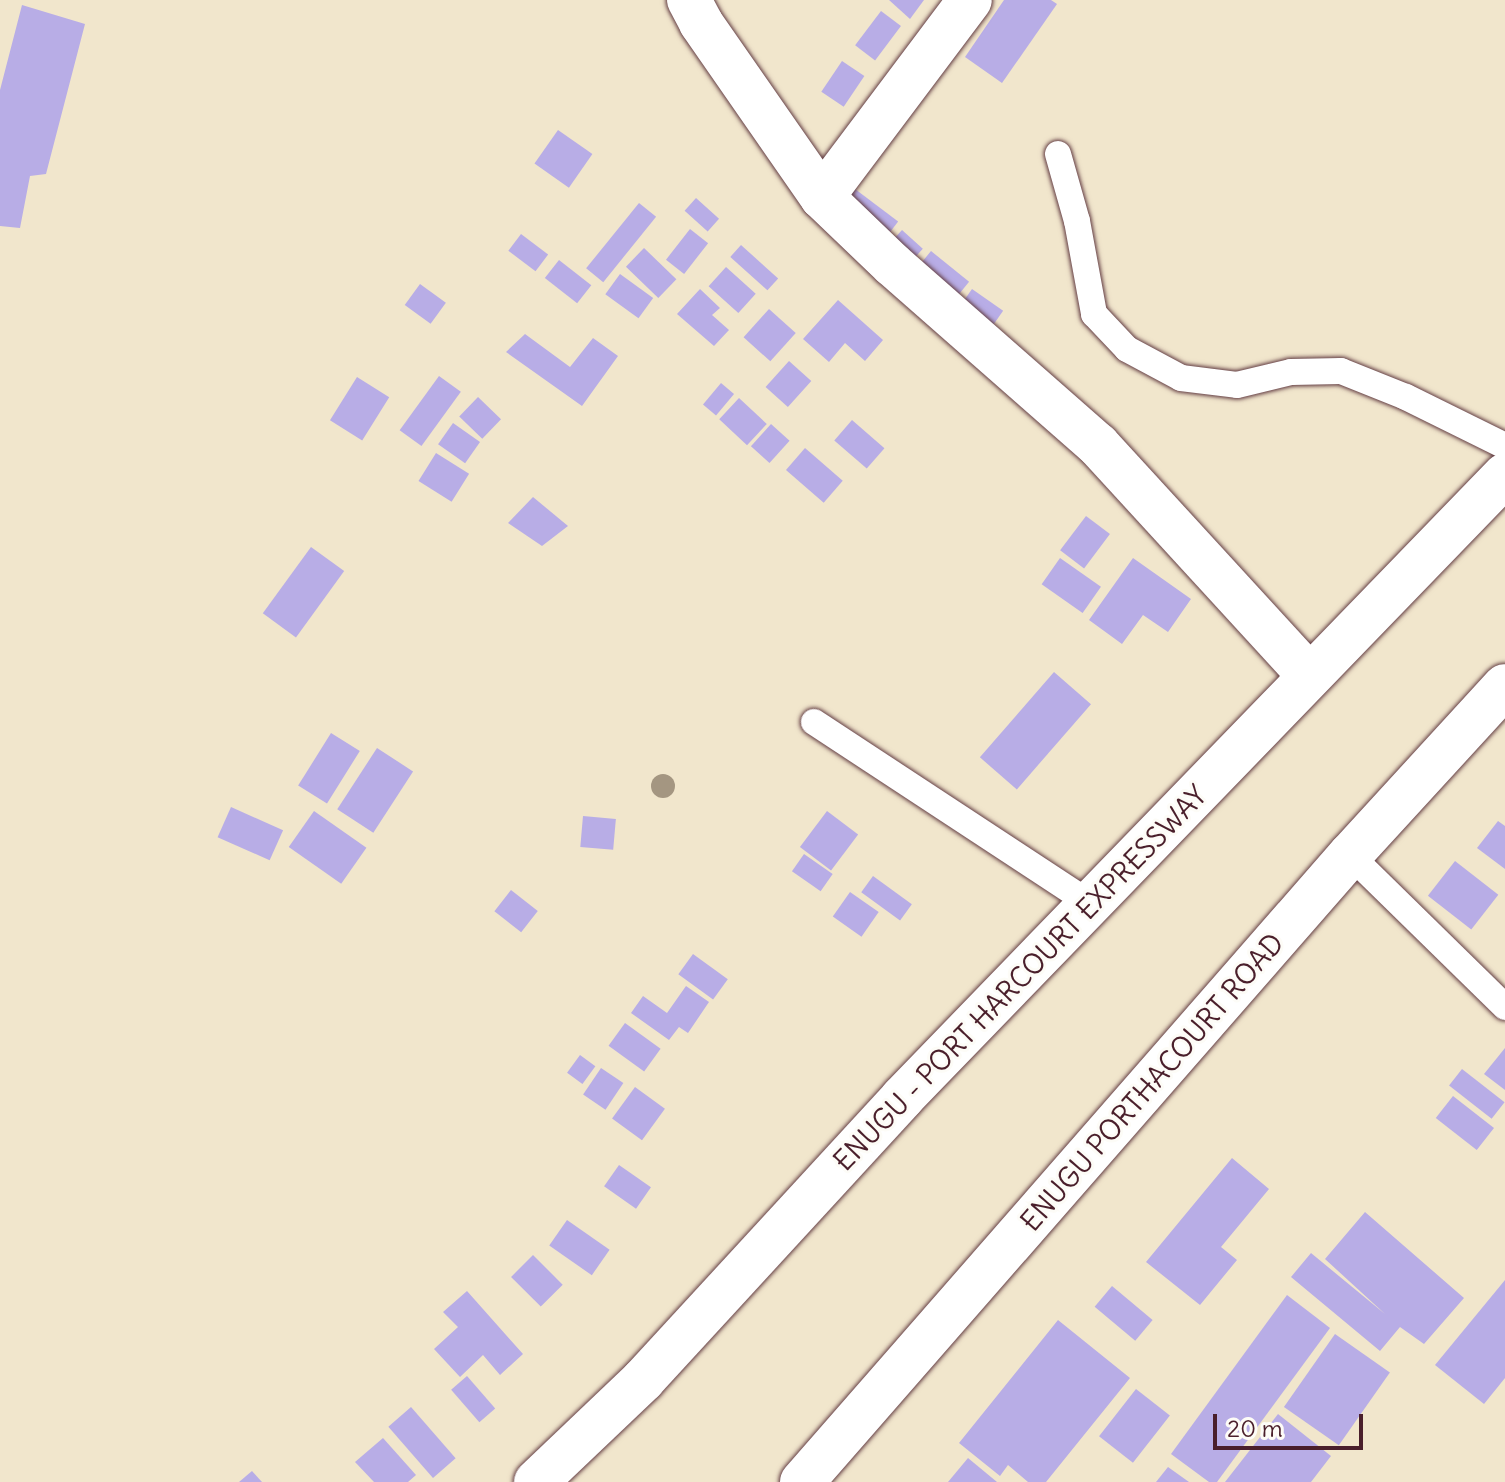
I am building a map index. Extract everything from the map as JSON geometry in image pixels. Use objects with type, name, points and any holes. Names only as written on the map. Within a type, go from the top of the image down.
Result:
[{"type":"main road","points":[[689,0],[701,23],[822,197],[893,265],[1098,445],[1309,675]]},
{"type":"main road","points":[[822,197],[970,0]]},
{"type":"main road","name":"ENUGU - PORT HARCOURT EXPRESSWAY","points":[[536,1482],[643,1380],[902,1098],[1505,475]]},
{"type":"main road","name":"ENUGU PORTHACOURT ROAD","points":[[802,1482],[1350,855],[1505,686]]},
{"type":"lane","points":[[1058,154],[1077,221],[1094,314],[1127,349],[1181,378],[1237,385],[1291,372],[1341,371],[1406,397],[1505,446]]},
{"type":"lane","points":[[814,722],[1090,903]]},
{"type":"lane","points":[[1350,855],[1505,1007]]},
{"type":"building","points":[[889,0],[924,0],[910,19]]},
{"type":"building","points":[[1004,0],[1051,0],[1057,4],[1002,83],[965,57]]},
{"type":"building","points":[[22,5],[85,24],[46,174],[30,176],[20,228],[0,226],[0,90]]},
{"type":"building","points":[[881,11],[901,26],[875,60],[855,45]]},
{"type":"building","points":[[842,61],[864,76],[844,107],[821,92]]},
{"type":"building","points":[[558,130],[592,154],[569,188],[534,164]]},
{"type":"building","points":[[855,189],[898,221],[881,244],[838,211]]},
{"type":"building","points":[[696,198],[719,219],[708,231],[685,211]]},
{"type":"building","points":[[639,203],[656,217],[603,282],[586,268]]},
{"type":"building","points":[[690,229],[708,243],[684,274],[666,260]]},
{"type":"building","points":[[902,230],[923,249],[903,270],[883,252]]},
{"type":"building","points":[[521,234],[548,254],[536,271],[508,251]]},
{"type":"building","points":[[741,245],[778,278],[767,290],[730,257]]},
{"type":"building","points":[[644,248],[676,279],[658,298],[626,267]]},
{"type":"building","points":[[931,251],[969,282],[951,304],[913,273]]},
{"type":"building","points":[[559,260],[591,285],[577,303],[545,278]]},
{"type":"building","points":[[726,267],[756,294],[738,313],[709,286]]},
{"type":"building","points":[[620,274],[653,298],[638,318],[605,294]]},
{"type":"building","points":[[420,284],[446,303],[431,324],[405,305]]},
{"type":"building","points":[[700,289],[720,308],[712,315],[729,330],[714,346],[677,314]]},
{"type":"building","points":[[972,289],[1003,311],[989,331],[958,309]]},
{"type":"building","points":[[838,300],[883,340],[865,361],[845,343],[829,362],[803,339]]},
{"type":"building","points":[[769,309],[796,333],[770,361],[744,337]]},
{"type":"building","points":[[525,334],[570,367],[593,338],[618,356],[582,406],[506,352]]},
{"type":"building","points":[[789,361],[811,381],[788,407],[766,387]]},
{"type":"building","points":[[439,376],[461,392],[421,446],[400,430]]},
{"type":"building","points":[[357,377],[389,397],[362,440],[330,420]]},
{"type":"building","points":[[721,383],[734,394],[716,415],[703,404]]},
{"type":"building","points":[[478,397],[501,419],[482,439],[459,416]]},
{"type":"building","points":[[739,398],[767,424],[747,445],[719,419]]},
{"type":"building","points":[[852,420],[884,448],[867,469],[834,440]]},
{"type":"building","points":[[453,423],[480,442],[465,463],[438,444]]},
{"type":"building","points":[[771,424],[790,441],[770,463],[751,446]]},
{"type":"building","points":[[805,448],[843,481],[824,503],[786,470]]},
{"type":"building","points":[[436,453],[469,474],[452,502],[419,481]]},
{"type":"building","points":[[533,497],[568,526],[542,546],[508,523]]},
{"type":"building","points":[[1086,516],[1110,534],[1084,568],[1060,550]]},
{"type":"building","points":[[311,547],[344,571],[296,637],[263,613]]},
{"type":"building","points":[[1060,558],[1101,587],[1083,613],[1042,584]]},
{"type":"building","points":[[1133,558],[1191,599],[1168,632],[1143,615],[1122,644],[1089,620]]},
{"type":"building","points":[[1054,672],[1091,704],[1017,789],[980,757]]},
{"type":"building","points":[[331,733],[360,751],[327,804],[298,786]]},
{"type":"building","points":[[377,748],[413,771],[373,833],[337,809]]},
{"type":"building","points":[[231,807],[283,830],[270,860],[218,837]]},
{"type":"building","points":[[314,811],[366,848],[341,884],[289,847]]},
{"type":"building","points":[[827,811],[858,834],[831,870],[800,847]]},
{"type":"building","points":[[583,816],[616,819],[613,850],[580,847]]},
{"type":"building","points":[[1498,821],[1505,826],[1505,869],[1477,848]]},
{"type":"building","points":[[804,854],[833,874],[821,891],[792,871]]},
{"type":"building","points":[[1455,861],[1498,895],[1471,930],[1428,896]]},
{"type":"building","points":[[873,876],[912,904],[900,920],[861,892]]},
{"type":"building","points":[[511,890],[538,911],[521,932],[494,911]]},
{"type":"building","points":[[850,892],[879,912],[861,937],[833,917]]},
{"type":"building","points":[[693,954],[728,979],[713,1000],[678,974]]},
{"type":"building","points":[[686,986],[709,1002],[688,1033],[679,1027],[669,1040],[631,1013],[643,996],[667,1013]]},
{"type":"building","points":[[625,1023],[661,1049],[644,1072],[609,1046]]},
{"type":"building","points":[[1505,1048],[1505,1090],[1484,1074]]},
{"type":"building","points":[[580,1055],[595,1066],[582,1084],[567,1073]]},
{"type":"building","points":[[601,1068],[623,1083],[605,1110],[583,1095]]},
{"type":"building","points":[[1462,1069],[1505,1102],[1492,1119],[1449,1086]]},
{"type":"building","points":[[635,1087],[665,1109],[642,1140],[612,1119]]},
{"type":"building","points":[[1453,1096],[1494,1128],[1477,1150],[1436,1118]]},
{"type":"building","points":[[1232,1158],[1269,1189],[1221,1247],[1237,1260],[1200,1305],[1146,1262]]},
{"type":"building","points":[[619,1165],[651,1187],[636,1209],[604,1186]]},
{"type":"building","points":[[1365,1212],[1464,1298],[1424,1344],[1400,1327],[1380,1351],[1291,1277],[1311,1253],[1385,1314],[1325,1259]]},
{"type":"building","points":[[567,1220],[610,1250],[592,1275],[549,1245]]},
{"type":"building","points":[[533,1255],[563,1285],[541,1307],[511,1277]]},
{"type":"building","points":[[1505,1280],[1505,1378],[1484,1404],[1435,1365]]},
{"type":"building","points":[[1112,1286],[1153,1320],[1135,1341],[1095,1307]]},
{"type":"building","points":[[467,1291],[523,1354],[500,1375],[483,1355],[460,1377],[434,1349],[458,1327],[443,1312]]},
{"type":"building","points":[[1287,1295],[1330,1328],[1217,1482],[1209,1482],[1171,1454]]},
{"type":"building","points":[[1058,1320],[1130,1378],[1046,1482],[1028,1482],[1008,1465],[1000,1476],[959,1443]]},
{"type":"building","points":[[1335,1334],[1390,1372],[1339,1445],[1284,1407]]},
{"type":"building","points":[[467,1376],[495,1408],[479,1422],[451,1390]]},
{"type":"building","points":[[1136,1389],[1170,1415],[1133,1463],[1099,1436]]},
{"type":"building","points":[[411,1407],[456,1458],[433,1478],[388,1427]]},
{"type":"building","points":[[1278,1414],[1331,1456],[1311,1482],[1225,1482]]},
{"type":"building","points":[[383,1438],[416,1475],[408,1482],[374,1482],[355,1462]]},
{"type":"building","points":[[968,1458],[997,1482],[948,1482]]},
{"type":"building","points":[[1168,1467],[1189,1482],[1156,1482]]},
{"type":"building","points":[[252,1471],[262,1482],[239,1482]]}]
